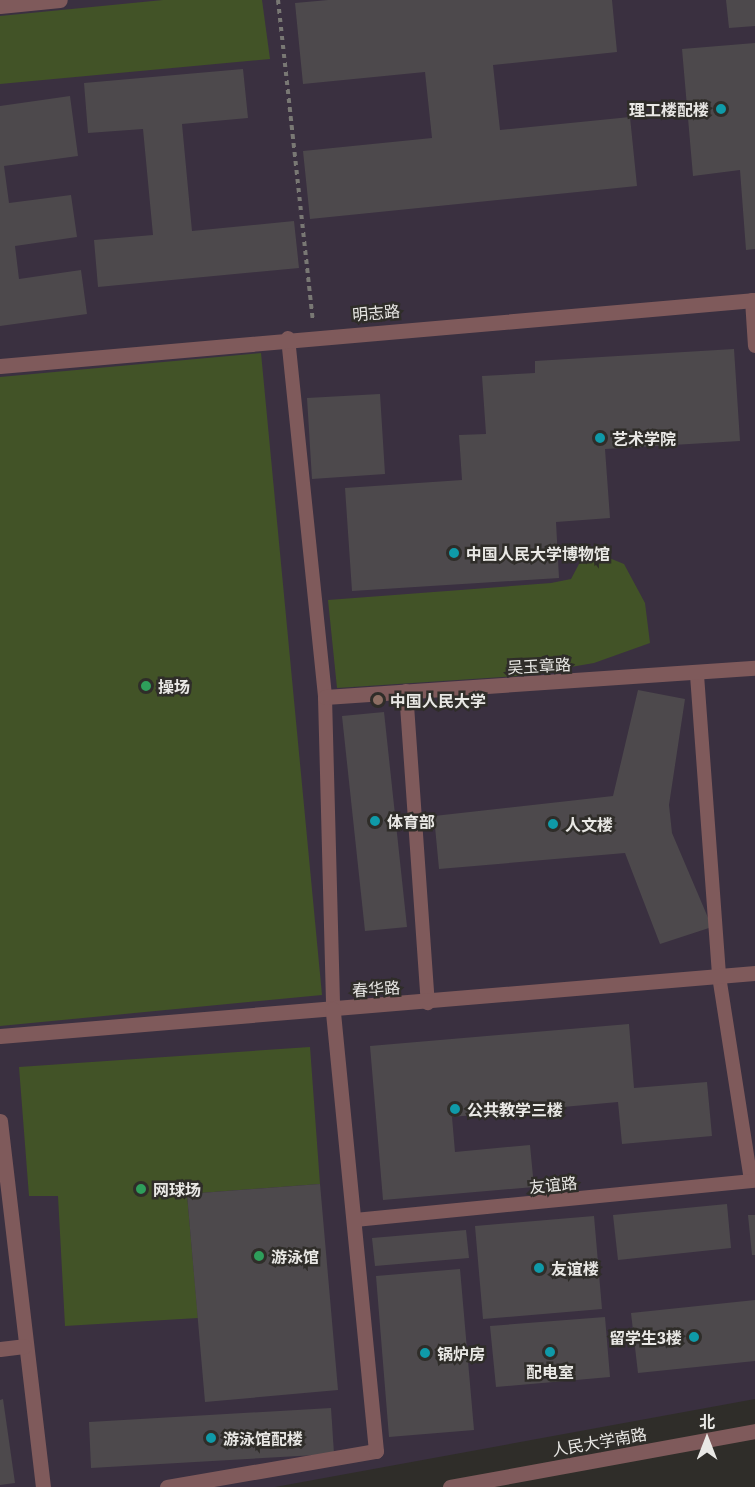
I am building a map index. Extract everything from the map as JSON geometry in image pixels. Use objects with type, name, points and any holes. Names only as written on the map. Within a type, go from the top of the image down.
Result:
[{"type":"street","points":[[0,6],[60,0]]},
{"type":"street","name":"明志路","points":[[0,366],[315,335],[753,300]]},
{"type":"street","name":"吴玉章路","points":[[325,697],[697,675],[755,668]]},
{"type":"street","name":"春华路","points":[[0,1036],[428,1003],[755,973]]},
{"type":"street","points":[[167,1487],[376,1451],[333,1009]]},
{"type":"street","points":[[0,1121],[24,1346],[43,1487]]},
{"type":"street","points":[[0,1350],[24,1346]]},
{"type":"street","name":"人民大学南路","points":[[450,1487],[755,1431]]},
{"type":"lane","points":[[753,300],[755,346]]},
{"type":"lane","points":[[288,338],[325,697],[333,1009]]},
{"type":"lane","points":[[697,675],[719,976],[753,1181]]},
{"type":"lane","points":[[406,691],[428,1003]]},
{"type":"lane","name":"友谊路","points":[[355,1220],[753,1181]]},
{"type":"path","points":[[279,0],[315,335]]},
{"type":"shaded area","name":"中国人民大学","points":[[0,0],[755,0],[755,1399],[275,1487],[0,1487]]},
{"type":"green space","points":[[163,0],[262,0],[270,59],[0,84],[0,16]]},
{"type":"green space","name":"操场","points":[[261,353],[322,995],[0,1026],[0,377]]},
{"type":"green space","points":[[587,549],[624,564],[645,603],[650,643],[594,663],[518,676],[337,688],[328,600],[551,583],[571,579]]},
{"type":"green space","name":"网球场","points":[[310,1047],[320,1184],[187,1194],[198,1318],[65,1326],[58,1196],[29,1196],[19,1067]]},
{"type":"building","points":[[328,0],[612,0],[617,52],[493,65],[500,130],[630,117],[637,186],[310,219],[303,151],[432,138],[425,72],[303,84],[295,3]]},
{"type":"building","points":[[726,0],[755,0],[755,26],[729,28]]},
{"type":"building","name":"理工楼配楼","points":[[755,43],[755,249],[746,250],[740,170],[693,176],[682,49]]},
{"type":"building","points":[[243,69],[248,118],[182,124],[192,231],[294,221],[299,268],[98,287],[94,240],[153,235],[143,129],[88,133],[84,83]]},
{"type":"building","points":[[70,96],[78,156],[4,166],[9,203],[71,195],[77,237],[15,246],[19,279],[81,270],[87,314],[0,326],[0,106]]},
{"type":"building","name":"艺术学院","points":[[734,349],[740,441],[605,449],[610,518],[556,522],[559,578],[352,591],[345,488],[462,480],[459,435],[486,434],[482,376],[535,373],[535,361]]},
{"type":"building","points":[[380,394],[385,474],[312,479],[307,398]]},
{"type":"building","name":"人文楼","points":[[638,690],[685,699],[669,805],[672,833],[712,927],[660,944],[625,853],[439,869],[434,816],[613,796]]},
{"type":"building","name":"体育部","points":[[384,712],[407,927],[365,931],[342,716]]},
{"type":"building","name":"公共教学三楼","points":[[629,1024],[634,1088],[707,1082],[712,1136],[622,1144],[618,1102],[452,1117],[455,1152],[530,1145],[534,1187],[383,1200],[370,1046]]},
{"type":"building","name":"游泳馆","points":[[320,1184],[338,1390],[205,1402],[187,1194]]},
{"type":"building","points":[[727,1204],[731,1248],[618,1260],[613,1215]]},
{"type":"building","points":[[748,1215],[755,1215],[755,1255],[752,1255]]},
{"type":"building","name":"友谊楼","points":[[594,1216],[602,1309],[483,1319],[475,1226]]},
{"type":"building","points":[[466,1230],[469,1258],[375,1266],[372,1238]]},
{"type":"building","name":"锅炉房","points":[[460,1269],[474,1430],[389,1437],[376,1276]]},
{"type":"building","name":"留学生3楼","points":[[755,1300],[755,1361],[638,1373],[631,1313]]},
{"type":"building","name":"配电室","points":[[605,1317],[610,1377],[496,1387],[490,1326]]},
{"type":"building","points":[[3,1399],[15,1483],[0,1485],[0,1400]]},
{"type":"building","name":"游泳馆配楼","points":[[331,1408],[334,1454],[91,1468],[89,1422]]},
{"type":"place","name":"理工楼配楼","points":[[721,109]]},
{"type":"place","name":"艺术学院","points":[[600,438]]},
{"type":"place","name":"中国人民大学博物馆","points":[[454,553]]},
{"type":"place","name":"操场","points":[[146,686]]},
{"type":"place","name":"中国人民大学","points":[[378,700]]},
{"type":"place","name":"体育部","points":[[375,821]]},
{"type":"place","name":"人文楼","points":[[553,824]]},
{"type":"place","name":"公共教学三楼","points":[[455,1109]]},
{"type":"place","name":"网球场","points":[[141,1189]]},
{"type":"place","name":"游泳馆","points":[[259,1256]]},
{"type":"place","name":"友谊楼","points":[[539,1268]]},
{"type":"place","name":"留学生3楼","points":[[694,1337]]},
{"type":"place","name":"配电室","points":[[550,1352]]},
{"type":"place","name":"锅炉房","points":[[425,1353]]},
{"type":"place","name":"游泳馆配楼","points":[[211,1438]]}]
